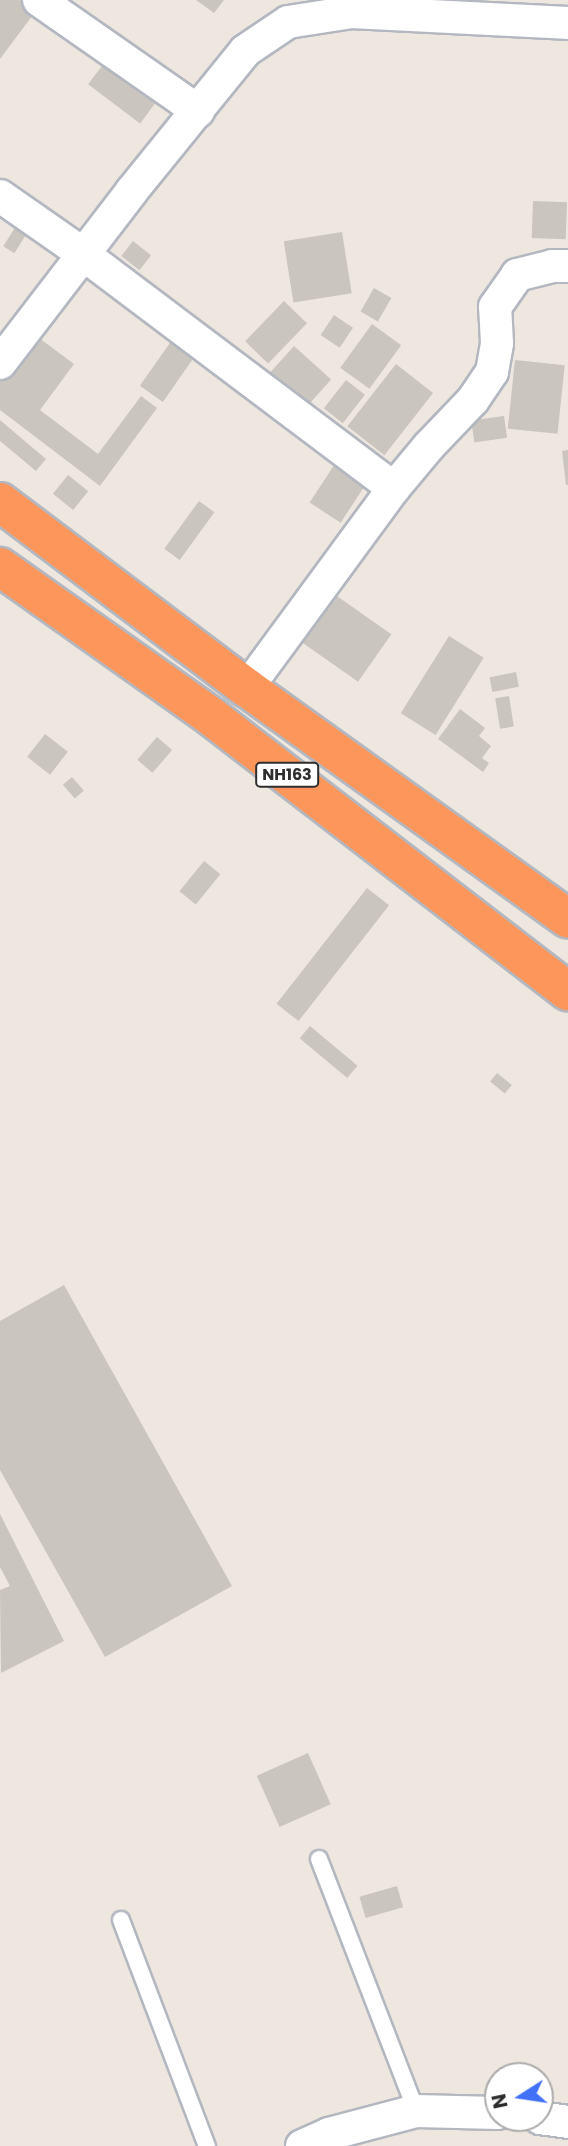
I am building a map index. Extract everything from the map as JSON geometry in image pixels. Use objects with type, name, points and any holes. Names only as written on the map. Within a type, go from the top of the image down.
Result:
[{"type":"highway","name":"NH163","points":[[0,502],[247,688],[563,905]]},
{"type":"highway","name":"NH163","points":[[0,567],[213,718],[568,991]]},
{"type":"street","points":[[39,0],[198,111]]},
{"type":"street","points":[[0,363],[83,254],[246,51],[288,22],[352,12],[568,23]]},
{"type":"street","points":[[0,196],[83,254],[394,488]]},
{"type":"street","points":[[247,688],[394,488],[473,400],[492,372],[497,343],[495,307],[517,275],[552,266],[568,266]]},
{"type":"street","points":[[302,2146],[328,2134],[415,2111],[484,2113]]},
{"type":"lane","points":[[319,1859],[415,2111]]},
{"type":"lane","points":[[121,1920],[206,2146]]},
{"type":"building","points":[[0,0],[20,0],[35,12],[0,59]]},
{"type":"building","points":[[196,0],[224,0],[214,13]]},
{"type":"building","points":[[108,58],[160,97],[140,123],[88,84]]},
{"type":"building","points":[[533,201],[567,202],[566,239],[532,238]]},
{"type":"building","points":[[16,226],[27,233],[14,253],[3,246]]},
{"type":"building","points":[[342,232],[352,293],[293,302],[284,241]]},
{"type":"building","points":[[133,241],[151,255],[139,270],[121,256]]},
{"type":"building","points":[[374,288],[391,298],[378,321],[360,311]]},
{"type":"building","points":[[284,301],[307,323],[268,364],[245,341]]},
{"type":"building","points":[[334,315],[353,328],[340,348],[321,335]]},
{"type":"building","points":[[372,324],[401,345],[369,389],[340,368]]},
{"type":"building","points":[[35,335],[74,364],[40,410],[98,454],[141,396],[157,408],[100,486],[0,410],[0,382]]},
{"type":"building","points":[[172,340],[195,356],[163,402],[140,386]]},
{"type":"building","points":[[294,346],[331,379],[306,407],[269,373]]},
{"type":"building","points":[[515,360],[565,365],[558,434],[508,429]]},
{"type":"building","points":[[396,364],[433,393],[384,455],[347,426]]},
{"type":"building","points":[[346,380],[365,395],[343,423],[324,408]]},
{"type":"building","points":[[504,416],[507,438],[474,442],[471,421]]},
{"type":"building","points":[[0,420],[46,459],[36,471],[0,441]]},
{"type":"building","points":[[568,450],[568,485],[566,485],[562,451]]},
{"type":"building","points":[[338,459],[369,479],[341,523],[310,503]]},
{"type":"building","points":[[68,475],[88,491],[73,510],[53,494]]},
{"type":"building","points":[[199,501],[214,512],[180,560],[164,549]]},
{"type":"building","points":[[334,594],[391,634],[358,682],[301,642]]},
{"type":"building","points":[[449,636],[484,658],[436,735],[401,713]]},
{"type":"building","points":[[516,672],[519,687],[492,692],[489,677]]},
{"type":"building","points":[[509,696],[514,727],[500,729],[495,698]]},
{"type":"building","points":[[460,709],[485,728],[479,736],[491,746],[482,758],[489,763],[483,772],[438,739]]},
{"type":"building","points":[[45,734],[68,752],[50,775],[27,757]]},
{"type":"building","points":[[157,737],[172,750],[152,773],[137,760]]},
{"type":"building","points":[[72,777],[84,791],[75,798],[63,785]]},
{"type":"building","points":[[204,861],[220,874],[196,905],[179,891]]},
{"type":"building","points":[[367,888],[389,905],[299,1021],[276,1004]]},
{"type":"building","points":[[310,1026],[357,1066],[347,1078],[300,1038]]},
{"type":"building","points":[[497,1073],[512,1085],[505,1094],[490,1082]]},
{"type":"building","points":[[64,1285],[232,1586],[105,1657],[0,1470],[0,1321]]},
{"type":"building","points":[[0,1514],[64,1641],[1,1673],[0,1590],[10,1586],[0,1567]]},
{"type":"building","points":[[308,1753],[331,1804],[280,1827],[257,1776]]},
{"type":"building","points":[[397,1886],[403,1907],[366,1918],[360,1897]]}]
